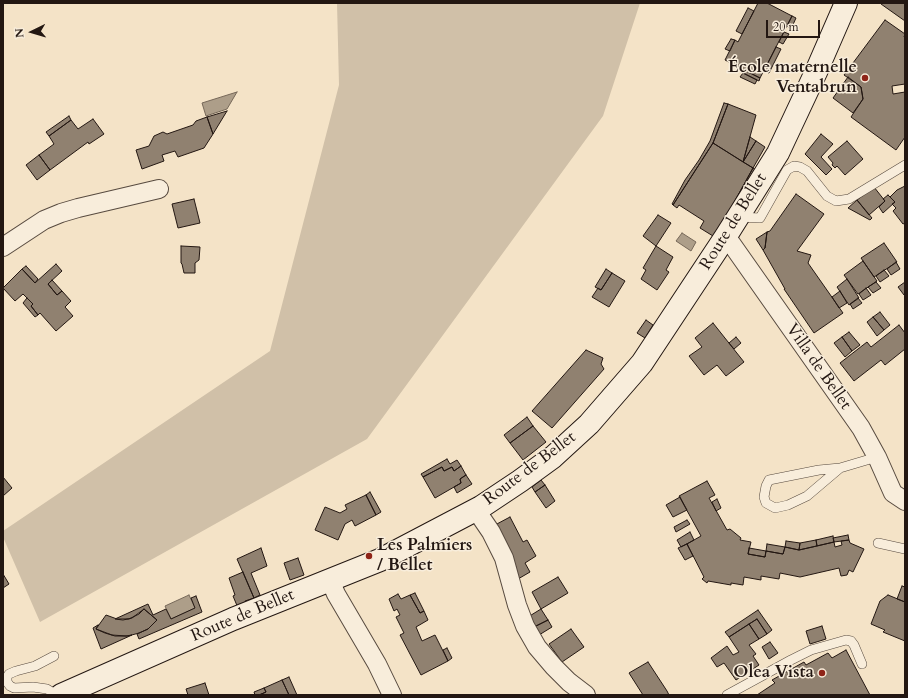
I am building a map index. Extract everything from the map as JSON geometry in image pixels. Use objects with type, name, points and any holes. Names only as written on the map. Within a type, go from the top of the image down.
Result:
[{"type":"street","name":"Route de Bellet","points":[[67,694],[233,619],[380,560],[476,510],[520,482],[553,457],[589,424],[642,363],[726,236],[737,216],[778,153],[846,3]]},
{"type":"street","points":[[3,247],[44,220],[61,213],[159,189]]},
{"type":"street","name":"Villa de Bellet","points":[[726,236],[861,428],[877,457],[893,493],[905,501]]},
{"type":"street","points":[[476,510],[491,532],[504,558],[517,605],[525,626],[534,642],[568,682],[586,695]]},
{"type":"street","points":[[330,580],[336,594],[377,664],[392,695]]},
{"type":"lane","points":[[737,216],[760,218],[787,170],[794,166],[800,167],[807,171],[827,196],[836,201],[849,199],[905,165]]},
{"type":"lane","points":[[840,468],[807,496],[788,505],[774,508],[766,503],[764,497],[769,480],[819,470],[840,468],[877,457]]},
{"type":"lane","points":[[878,543],[905,549]]},
{"type":"lane","points":[[728,695],[790,660],[811,650],[846,640],[851,641],[854,644],[862,664]]},
{"type":"lane","points":[[54,656],[35,666],[16,670],[9,674],[7,677],[7,682],[14,688],[32,687],[67,694]]},
{"type":"shaded area","points":[[337,3],[640,3],[603,116],[367,439],[40,622],[3,537],[3,531],[270,351],[339,85]]},
{"type":"shaded area","points":[[237,92],[227,109],[206,116],[202,103]]},
{"type":"shaded area","points":[[682,233],[696,242],[691,251],[676,241]]},
{"type":"shaded area","points":[[189,595],[195,608],[171,619],[165,606]]},
{"type":"building","points":[[758,3],[767,3],[792,16],[760,78],[725,60],[735,40],[738,42]]},
{"type":"building","points":[[905,3],[905,21],[881,4]]},
{"type":"building","points":[[748,8],[754,11],[742,34],[736,31]]},
{"type":"building","points":[[792,16],[796,18],[791,29],[787,26]]},
{"type":"building","points":[[885,20],[905,34],[905,84],[892,86],[893,94],[905,92],[905,137],[896,150],[851,117],[863,99],[861,87],[844,75]]},
{"type":"building","points":[[784,32],[789,34],[783,44],[779,42]]},
{"type":"building","points":[[731,39],[735,40],[730,51],[725,49]]},
{"type":"building","points":[[776,47],[781,49],[769,73],[764,71]]},
{"type":"building","points":[[744,70],[760,78],[759,81],[743,73]]},
{"type":"building","points":[[743,73],[757,80],[755,84],[740,77]]},
{"type":"building","points":[[848,77],[861,87],[863,99],[853,113],[833,98]]},
{"type":"building","points":[[724,103],[728,104],[713,143],[673,205],[672,204],[685,180],[710,141]]},
{"type":"building","points":[[728,104],[756,115],[743,162],[713,143]]},
{"type":"building","points":[[227,111],[213,134],[207,117]]},
{"type":"building","points":[[69,116],[71,120],[49,136],[46,132]]},
{"type":"building","points":[[207,117],[213,134],[204,148],[178,157],[175,151],[162,155],[164,161],[142,169],[136,150],[149,146],[154,136],[163,132],[167,134],[193,125],[196,121]]},
{"type":"building","points":[[93,119],[104,134],[89,144],[88,142],[50,170],[39,155],[54,144],[49,136],[71,120],[78,129]]},
{"type":"building","points":[[821,134],[833,144],[821,157],[832,169],[826,175],[805,154]]},
{"type":"building","points":[[750,137],[756,141],[743,162]]},
{"type":"building","points":[[756,141],[765,147],[753,168],[743,162]]},
{"type":"building","points":[[847,141],[863,159],[845,175],[837,166],[835,168],[832,165],[833,163],[828,157]]},
{"type":"building","points":[[713,143],[753,168],[731,208],[713,236],[700,228],[704,221],[679,205],[677,208],[673,205]]},
{"type":"building","points":[[39,155],[50,170],[37,180],[26,165]]},
{"type":"building","points":[[753,168],[756,170],[731,208]]},
{"type":"building","points":[[905,186],[905,223],[903,224],[893,211],[896,208],[892,204],[895,202],[890,197],[897,190]]},
{"type":"building","points":[[874,187],[885,201],[869,215],[857,200]]},
{"type":"building","points":[[796,194],[824,214],[797,251],[811,255],[808,263],[843,313],[814,333],[784,289],[763,250],[765,248],[767,232],[770,231]]},
{"type":"building","points":[[888,195],[895,202],[883,213],[879,207],[885,201],[883,199]]},
{"type":"building","points":[[194,199],[200,223],[178,228],[172,204]]},
{"type":"building","points":[[857,200],[872,218],[870,220],[848,208]]},
{"type":"building","points":[[658,215],[671,223],[656,246],[643,236]]},
{"type":"building","points":[[767,232],[765,248],[763,250],[756,239]]},
{"type":"building","points":[[884,243],[897,262],[874,277],[861,258]]},
{"type":"building","points":[[181,246],[200,247],[199,260],[195,263],[195,273],[184,273],[181,263]]},
{"type":"building","points":[[656,246],[673,257],[666,270],[669,272],[657,290],[641,279],[646,270],[643,268]]},
{"type":"building","points":[[863,261],[877,281],[858,294],[844,275]]},
{"type":"building","points":[[896,262],[900,269],[891,275],[887,269]]},
{"type":"building","points":[[56,264],[62,271],[48,284],[57,295],[62,291],[71,301],[65,307],[73,316],[56,331],[40,313],[38,315],[31,306],[33,304],[23,294],[15,301],[3,288],[22,269],[35,283]]},
{"type":"building","points":[[26,266],[38,279],[35,283],[22,269]]},
{"type":"building","points":[[606,269],[612,273],[601,290],[595,287]]},
{"type":"building","points":[[884,270],[889,276],[880,282],[876,276]]},
{"type":"building","points":[[612,273],[625,281],[609,307],[592,297],[598,288],[601,290]]},
{"type":"building","points":[[847,279],[859,298],[849,305],[837,287]]},
{"type":"building","points":[[52,280],[62,291],[57,295],[48,284]]},
{"type":"building","points":[[876,282],[881,288],[873,293],[868,287]]},
{"type":"building","points":[[905,282],[905,294],[904,295],[898,287]]},
{"type":"building","points":[[866,288],[871,295],[863,300],[859,294]]},
{"type":"building","points":[[840,291],[847,303],[839,308],[832,297]]},
{"type":"building","points":[[27,298],[33,304],[31,306],[38,315],[35,317],[23,303]]},
{"type":"building","points":[[858,298],[862,303],[853,309],[850,304]]},
{"type":"building","points":[[880,312],[890,325],[884,330],[873,317]]},
{"type":"building","points":[[873,317],[884,330],[877,336],[867,322]]},
{"type":"building","points":[[646,320],[653,325],[645,338],[637,333]]},
{"type":"building","points":[[713,323],[744,362],[726,376],[717,365],[704,375],[689,356],[702,347],[695,338]]},
{"type":"building","points":[[899,325],[905,333],[905,349],[885,365],[881,360],[854,381],[840,363],[867,342],[871,347]]},
{"type":"building","points":[[849,332],[860,345],[852,351],[842,337]]},
{"type":"building","points":[[736,337],[741,343],[734,349],[729,343]]},
{"type":"building","points":[[842,337],[852,351],[845,357],[834,343]]},
{"type":"building","points":[[586,350],[603,358],[601,364],[604,369],[552,428],[532,411]]},
{"type":"building","points":[[527,417],[533,426],[510,443],[504,435]]},
{"type":"building","points":[[533,426],[546,442],[523,460],[510,443]]},
{"type":"building","points":[[447,459],[450,464],[457,460],[461,466],[454,471],[452,467],[444,471],[442,467],[423,477],[421,474]]},
{"type":"building","points":[[461,466],[466,475],[460,479],[461,483],[435,498],[423,477],[442,467],[444,471],[452,467],[454,471]]},
{"type":"building","points":[[466,475],[472,484],[457,493],[454,487],[461,483],[460,479]]},
{"type":"building","points":[[3,477],[12,488],[3,496]]},
{"type":"building","points":[[541,480],[545,485],[535,492],[532,487]]},
{"type":"building","points":[[707,481],[715,495],[709,498],[727,530],[730,529],[741,538],[740,540],[751,542],[748,554],[765,557],[766,551],[783,554],[785,547],[799,550],[834,542],[835,547],[842,545],[841,541],[849,540],[850,543],[864,549],[853,572],[849,570],[847,575],[841,576],[839,568],[800,577],[780,573],[779,579],[761,576],[761,580],[744,577],[743,585],[731,583],[731,585],[708,581],[707,583],[702,579],[704,577],[687,544],[701,536],[679,496]]},
{"type":"building","points":[[545,485],[555,501],[546,508],[535,492]]},
{"type":"building","points":[[370,492],[381,512],[376,515],[366,495]]},
{"type":"building","points":[[366,495],[376,515],[355,526],[352,520],[345,524],[338,540],[315,530],[325,507],[340,513],[347,509],[345,505]]},
{"type":"building","points":[[680,497],[687,510],[673,517],[666,505]]},
{"type":"building","points":[[717,499],[721,508],[716,511],[712,502]]},
{"type":"building","points":[[510,517],[523,542],[527,540],[536,556],[525,563],[530,572],[518,579],[516,567],[495,525]]},
{"type":"building","points":[[687,520],[690,524],[676,532],[674,527]]},
{"type":"building","points":[[690,532],[694,540],[681,547],[677,540]]},
{"type":"building","points":[[848,535],[849,540],[834,542],[833,538]]},
{"type":"building","points":[[833,536],[834,542],[817,546],[816,540]]},
{"type":"building","points":[[816,540],[817,546],[799,550],[800,543]]},
{"type":"building","points":[[786,541],[800,543],[799,550],[785,547]]},
{"type":"building","points":[[687,544],[693,556],[685,560],[678,548]]},
{"type":"building","points":[[767,544],[785,547],[783,554],[766,551]]},
{"type":"building","points":[[261,548],[267,566],[251,573],[260,595],[254,598],[237,559]]},
{"type":"building","points":[[749,548],[766,551],[765,557],[748,554]]},
{"type":"building","points":[[298,558],[304,575],[290,580],[284,563]]},
{"type":"building","points":[[243,572],[254,598],[245,601],[246,604],[238,608],[233,596],[235,595],[229,578]]},
{"type":"building","points":[[3,574],[9,584],[3,588]]},
{"type":"building","points":[[558,577],[568,593],[541,609],[532,592]]},
{"type":"building","points":[[902,586],[905,587],[905,602],[897,599]]},
{"type":"building","points":[[415,593],[424,611],[420,613],[410,595]]},
{"type":"building","points":[[398,594],[401,599],[410,595],[420,613],[424,611],[428,620],[416,627],[422,641],[435,635],[448,661],[421,675],[400,635],[404,633],[396,617],[400,615],[397,609],[394,611],[389,599]]},
{"type":"building","points":[[888,595],[905,602],[905,641],[883,632],[885,630],[871,624],[880,601]]},
{"type":"building","points":[[196,596],[202,612],[139,639],[137,634],[148,629],[157,620],[144,609],[132,618],[123,620],[115,619],[148,604],[153,615],[166,609],[171,619],[195,608],[191,598]]},
{"type":"building","points":[[144,609],[157,620],[148,629],[139,633],[128,636],[115,636],[96,629],[106,615],[117,619],[129,619],[139,614]]},
{"type":"building","points":[[541,609],[548,620],[534,627],[528,617]]},
{"type":"building","points":[[758,610],[772,630],[767,634],[757,619],[729,637],[725,632]]},
{"type":"building","points":[[757,619],[767,634],[759,639],[749,624]]},
{"type":"building","points":[[548,620],[552,627],[539,635],[534,627]]},
{"type":"building","points":[[749,624],[759,639],[749,645],[756,654],[753,656],[759,665],[736,680],[724,663],[717,667],[711,658],[727,646],[733,655],[739,652],[729,637]]},
{"type":"building","points":[[98,625],[96,629],[112,635],[132,635],[101,649],[93,628]]},
{"type":"building","points":[[822,626],[826,639],[810,644],[806,631]]},
{"type":"building","points":[[571,629],[584,647],[562,662],[549,644]]},
{"type":"building","points":[[770,642],[778,653],[769,659],[762,647]]},
{"type":"building","points":[[447,648],[452,658],[448,661],[443,650]]},
{"type":"building","name":"Olea Vista","points":[[846,650],[870,695],[757,695],[775,683],[772,680],[804,662],[806,665],[828,653],[832,658]]},
{"type":"building","points":[[648,662],[669,695],[643,695],[629,673]]},
{"type":"building","points":[[289,677],[297,695],[289,695],[282,680]]},
{"type":"building","points":[[282,680],[289,695],[259,695],[266,692],[264,688]]},
{"type":"building","points":[[205,683],[209,695],[188,695],[186,689]]},
{"type":"building","points":[[264,688],[266,692],[255,695],[254,692]]},
{"type":"place","name":"École maternelle Ventabrun","points":[[865,78]]},
{"type":"place","name":"Les Palmiers / Bellet","points":[[369,556]]},
{"type":"place","name":"Olea Vista","points":[[822,673]]}]
